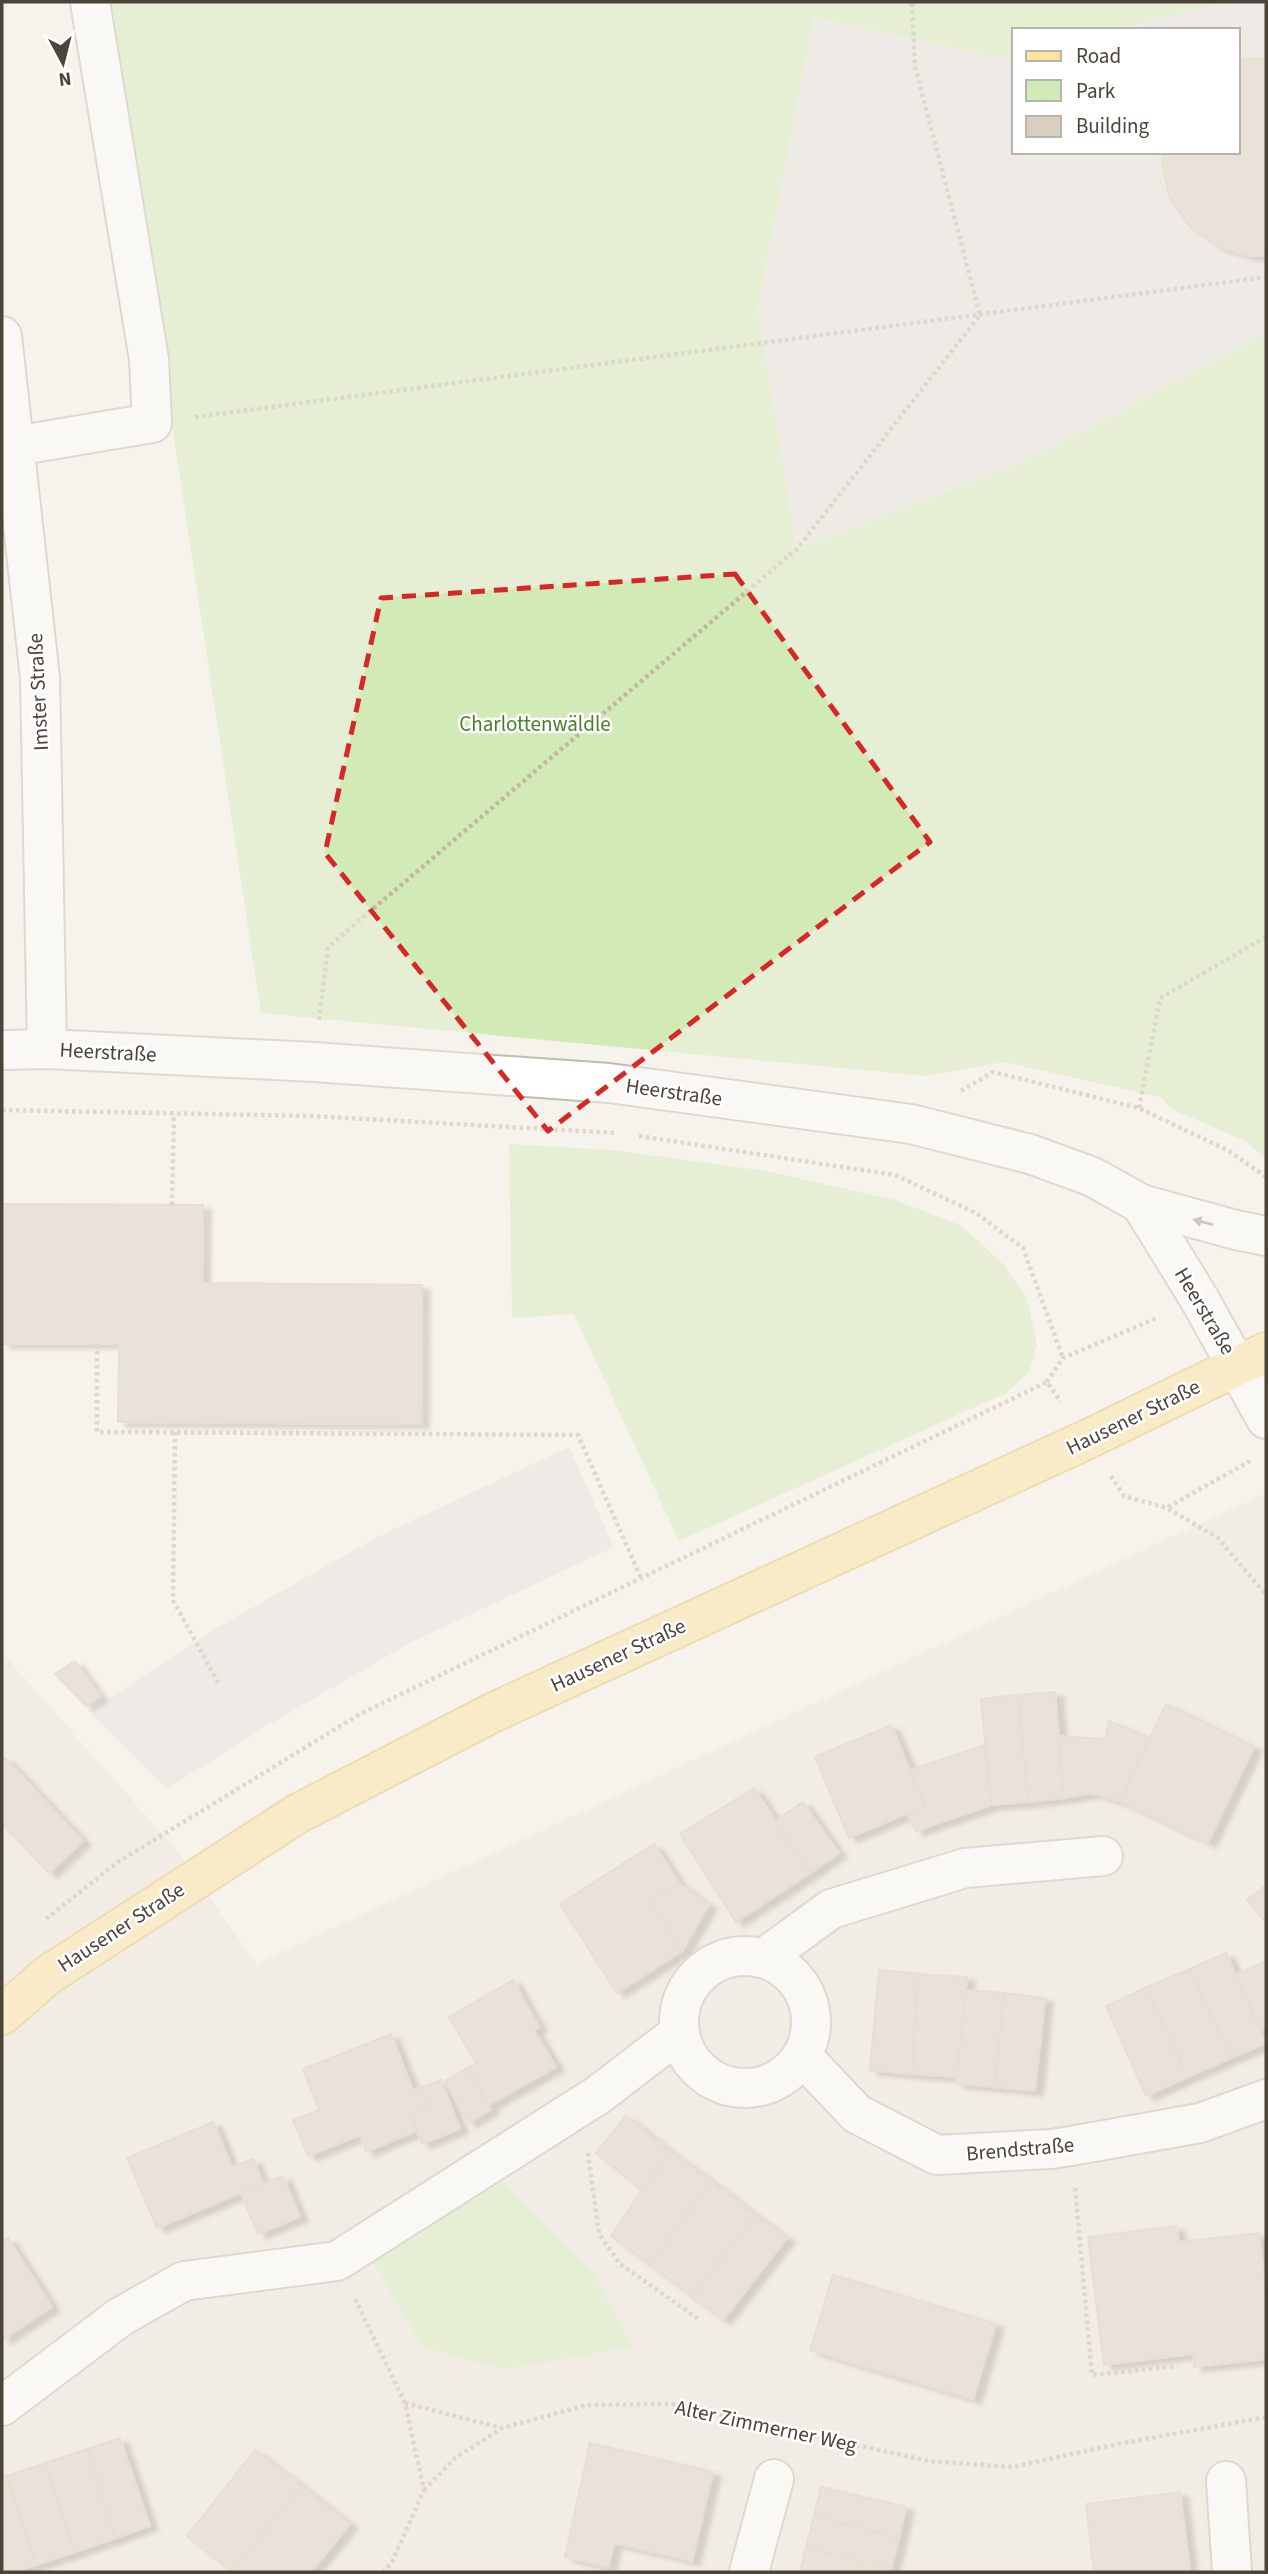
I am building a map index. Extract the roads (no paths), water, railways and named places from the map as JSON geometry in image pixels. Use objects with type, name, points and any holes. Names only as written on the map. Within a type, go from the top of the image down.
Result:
[{"type":"main road","name":"Hausener Straße","points":[[2,2015],[48,1975],[297,1814],[494,1712],[1086,1440],[1252,1359]]},
{"type":"street","points":[[15,446],[152,423],[149,359],[90,2]]},
{"type":"street","name":"Imster Straße","points":[[2,336],[40,678],[47,1049]]},
{"type":"street","name":"Heerstraße","points":[[2,1050],[47,1049],[314,1062],[610,1083],[911,1124],[1030,1154],[1093,1177],[1141,1205],[1252,1359],[1266,1419]]},
{"type":"street","points":[[1141,1205],[1266,1236]]},
{"type":"street","points":[[764,1958],[831,1909],[965,1868],[1103,1856]]},
{"type":"street","points":[[745,1955],[764,1958],[782,1966],[797,1980],[807,1997],[811,2017],[810,2038],[802,2056],[787,2074],[767,2084],[744,2089],[722,2084],[702,2073],[687,2055],[679,2033],[678,2015],[683,1995],[701,1973],[726,1957],[745,1955]]},
{"type":"street","points":[[2,2406],[120,2317],[184,2281],[337,2261],[584,2104],[679,2033]]},
{"type":"street","name":"Brendstraße","points":[[802,2056],[857,2114],[937,2155],[1072,2146],[1200,2123],[1266,2099]]},
{"type":"street","points":[[749,2572],[774,2479]]},
{"type":"street","points":[[1226,2481],[1231,2572]]},
{"type":"park label","name":"Charlottenwäldle","points":[[535,724]]}]
